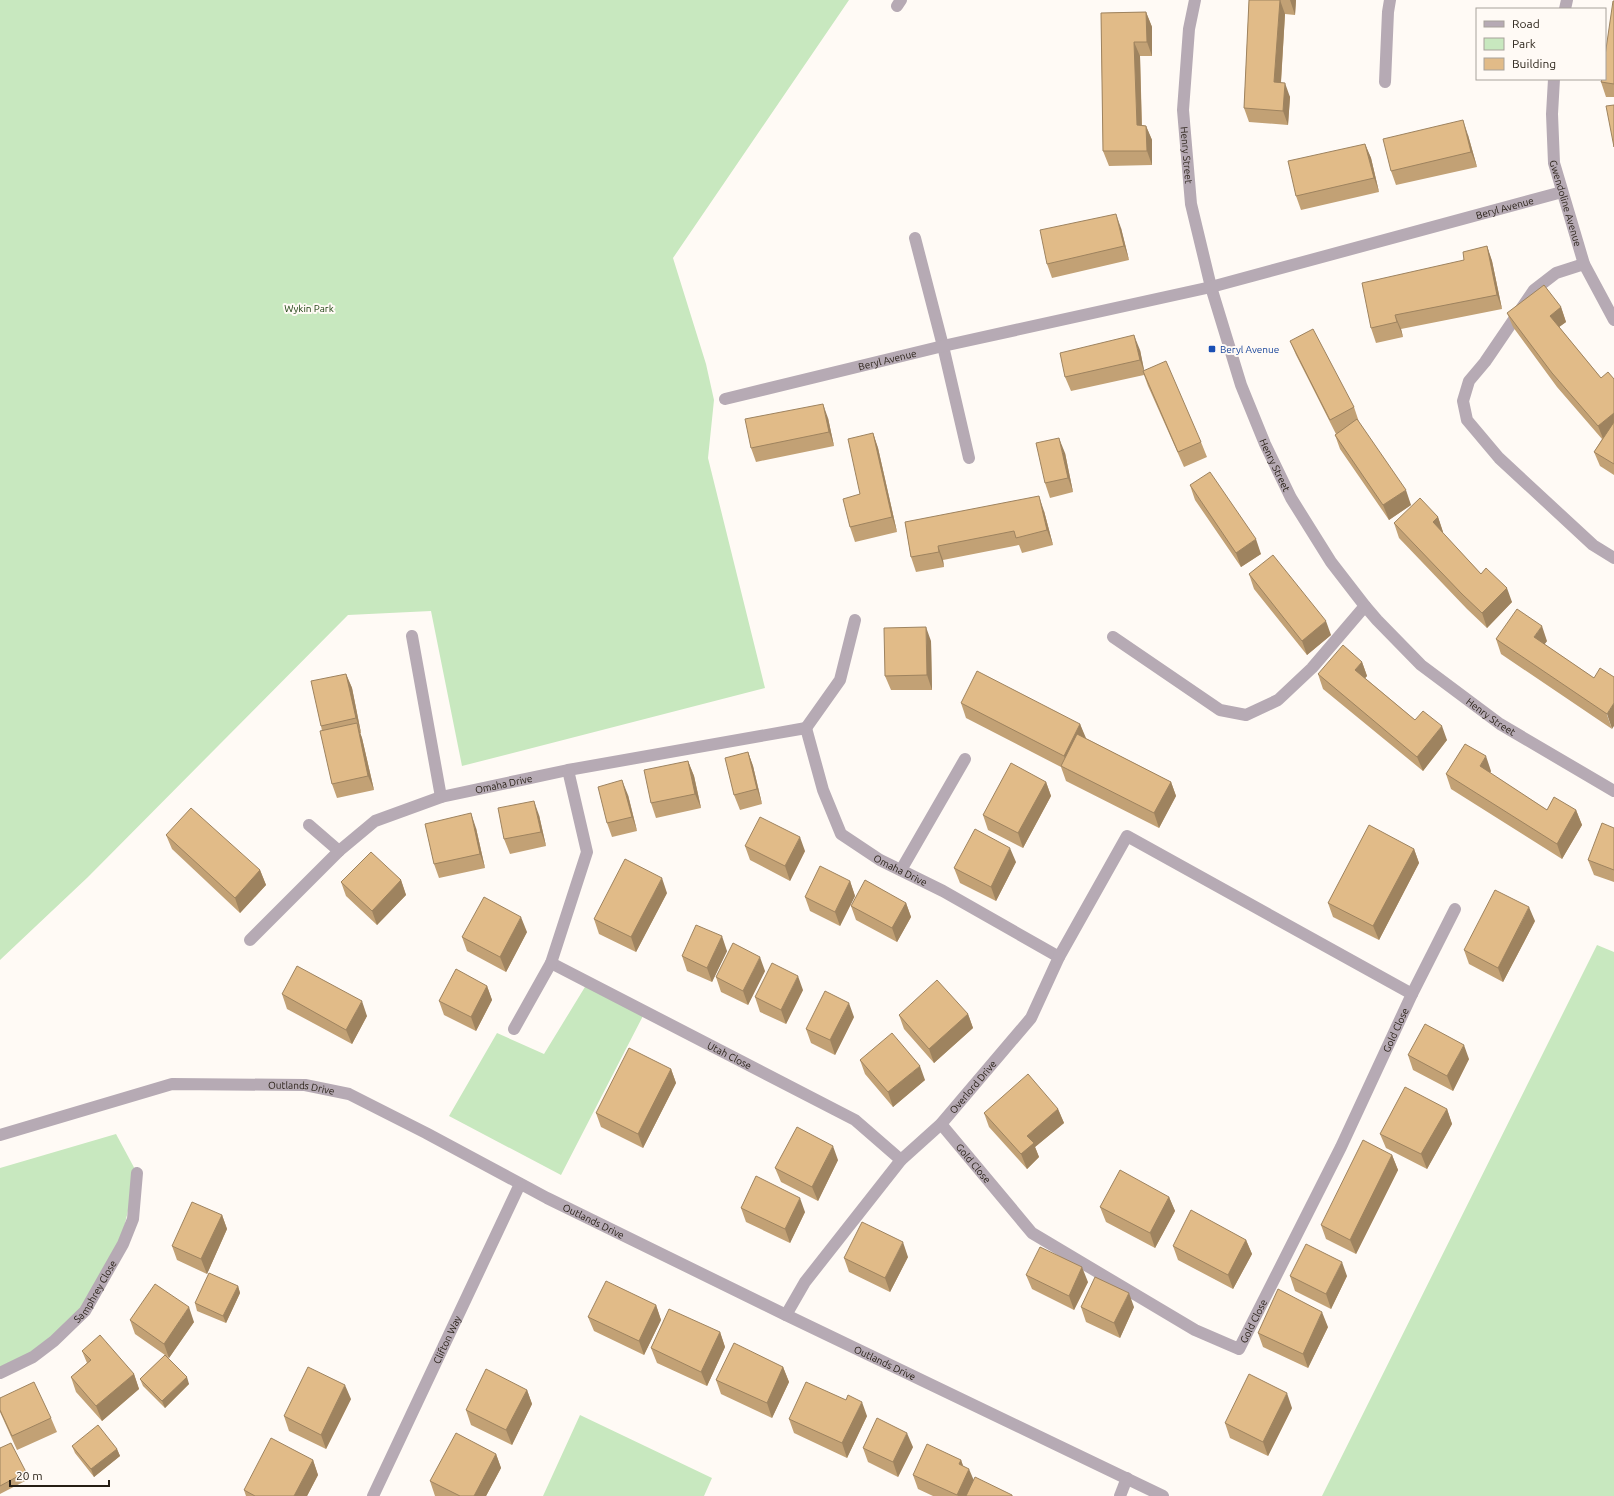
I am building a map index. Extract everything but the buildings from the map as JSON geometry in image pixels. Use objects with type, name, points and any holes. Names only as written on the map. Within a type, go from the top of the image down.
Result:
[{"type":"street","name":"Henry Street","points":[[1195,0],[1189,29],[1184,110],[1191,204],[1211,287],[1241,385],[1265,444],[1291,498],[1331,562],[1365,606],[1421,664],[1500,724],[1614,791]]},
{"type":"street","points":[[1385,82],[1388,12],[1390,0]]},
{"type":"street","name":"Gwendoline Avenue","points":[[1554,80],[1552,114],[1554,163],[1584,264],[1614,320]]},
{"type":"street","name":"Beryl Avenue","points":[[725,399],[943,346],[1211,287],[1562,192]]},
{"type":"street","points":[[915,238],[943,346],[969,458]]},
{"type":"street","points":[[1584,264],[1556,273],[1534,290],[1485,362],[1469,380],[1463,401],[1467,420],[1500,458],[1594,545],[1614,558]]},
{"type":"street","points":[[1113,637],[1220,710],[1246,715],[1278,700],[1312,668],[1365,606]]},
{"type":"street","points":[[806,728],[840,680],[855,620]]},
{"type":"street","points":[[412,636],[441,797]]},
{"type":"street","name":"Omaha Drive","points":[[250,940],[339,850],[375,821],[441,797],[568,770],[806,728],[823,790],[841,834],[880,860],[943,891],[1060,957]]},
{"type":"street","points":[[901,870],[965,759]]},
{"type":"street","points":[[514,1029],[550,963],[587,852],[568,770]]},
{"type":"street","points":[[309,825],[339,850]]},
{"type":"street","name":"Overlord Drive","points":[[786,1315],[805,1282],[901,1160],[941,1124],[1031,1018],[1060,957],[1127,836],[1412,994]]},
{"type":"street","points":[[1412,994],[1455,909]]},
{"type":"street","name":"Utah Close","points":[[550,963],[855,1120],[901,1160]]},
{"type":"street","name":"Gold Close","points":[[941,1124],[1032,1233],[1195,1330],[1239,1349],[1342,1147],[1412,994]]},
{"type":"street","name":"Outlands Drive","points":[[0,1135],[172,1084],[305,1085],[348,1094],[426,1133],[520,1184],[786,1315],[1163,1496]]},
{"type":"street","name":"Samphrey Close","points":[[0,1373],[33,1357],[54,1341],[85,1311],[123,1244],[133,1219],[137,1173]]},
{"type":"street","name":"Clifton Way","points":[[373,1496],[520,1184]]},
{"type":"street","points":[[1120,1496],[1127,1478]]},
{"type":"green space","name":"Wykin Park","points":[[0,0],[849,0],[673,258],[706,364],[714,400],[708,458],[765,688],[462,766],[431,611],[348,615],[88,877],[0,960]]},
{"type":"green space","points":[[1597,945],[1614,952],[1614,1496],[1322,1496]]},
{"type":"green space","points":[[588,982],[645,1012],[561,1175],[449,1116],[497,1033],[544,1054]]},
{"type":"green space","points":[[116,1134],[137,1173],[118,1253],[98,1289],[54,1341],[0,1367],[0,1168]]},
{"type":"green space","points":[[580,1415],[712,1478],[704,1496],[543,1496]]},
{"type":"place","name":"Beryl Avenue","points":[[1212,349]]}]
